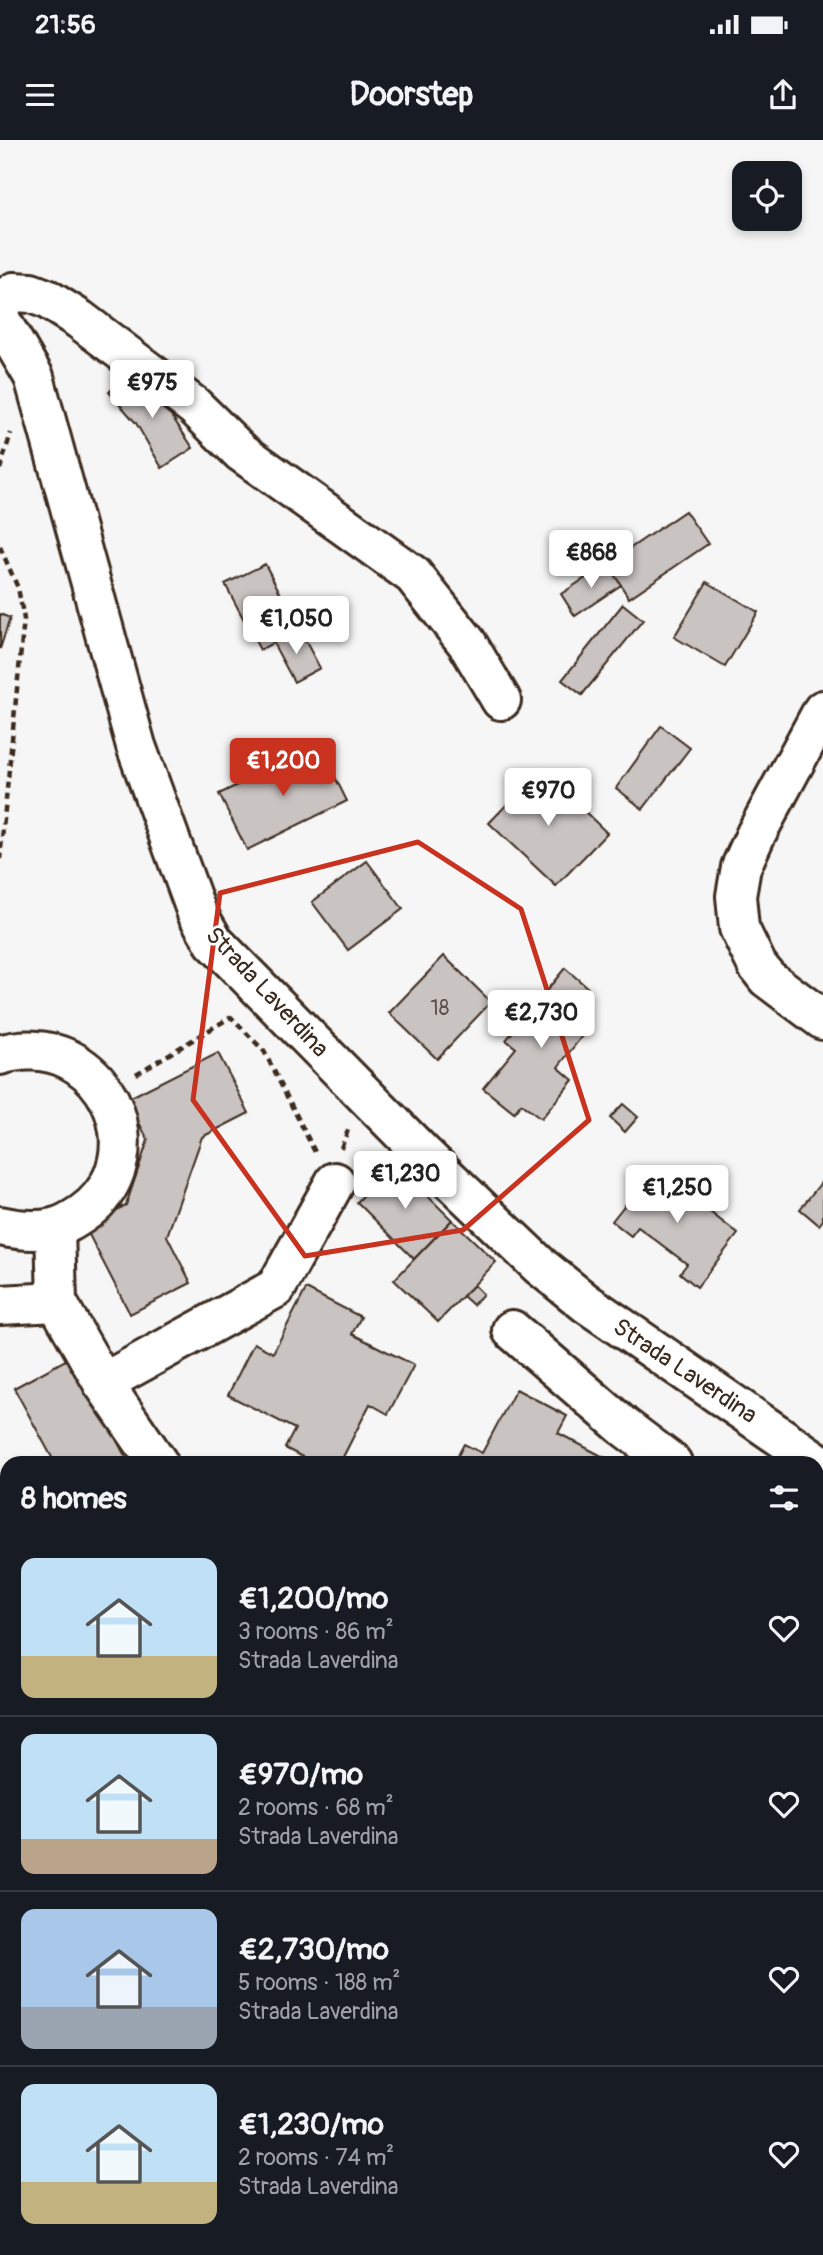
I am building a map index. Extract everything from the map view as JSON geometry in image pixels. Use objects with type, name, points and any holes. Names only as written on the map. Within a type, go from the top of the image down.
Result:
[{"type":"street","points":[[0,303],[14,292],[31,293],[68,312],[194,406],[242,452],[413,575],[467,643],[501,700]]},
{"type":"street","name":"Strada Laverdina","points":[[0,319],[34,377],[136,747],[197,913],[214,942],[423,1154],[540,1266],[586,1303],[808,1456]]},
{"type":"street","points":[[823,710],[756,834],[741,867],[736,896],[740,928],[766,978],[823,1020]]},
{"type":"street","points":[[0,1055],[32,1050],[58,1055],[82,1067],[106,1093],[115,1108],[121,1134],[119,1161],[109,1186],[92,1207],[55,1228],[28,1231],[0,1226]]},
{"type":"street","points":[[103,1383],[276,1288],[335,1182]]},
{"type":"street","points":[[55,1228],[57,1302],[103,1383],[153,1456]]},
{"type":"street","points":[[0,1305],[57,1302]]},
{"type":"street","points":[[513,1330],[623,1426],[663,1456]]},
{"type":"path","points":[[0,469],[12,429]]},
{"type":"path","points":[[0,547],[18,588],[24,619],[0,859]]},
{"type":"path","points":[[106,1093],[230,1017],[264,1051],[328,1177],[335,1182]]},
{"type":"highlighted area","points":[[418,842],[521,909],[589,1120],[463,1230],[305,1256],[193,1100],[220,893]]},
{"type":"building","points":[[131,372],[161,400],[193,448],[162,468],[136,423],[109,392]]},
{"type":"building","points":[[685,511],[708,544],[629,598],[607,564]]},
{"type":"building","points":[[265,564],[299,629],[260,650],[225,584]]},
{"type":"building","points":[[607,564],[621,585],[575,616],[561,594]]},
{"type":"building","points":[[707,582],[758,612],[725,667],[674,637]]},
{"type":"building","points":[[623,604],[643,620],[582,695],[562,680]]},
{"type":"building","points":[[0,614],[10,618],[0,649]]},
{"type":"building","points":[[299,629],[320,668],[294,682],[273,643]]},
{"type":"building","points":[[661,726],[690,748],[643,809],[616,788]]},
{"type":"building","points":[[319,745],[347,801],[247,850],[219,794]]},
{"type":"building","points":[[541,769],[607,833],[556,886],[489,823]]},
{"type":"building","points":[[367,861],[403,909],[348,950],[312,902]]},
{"type":"building","points":[[444,956],[491,1002],[437,1059],[389,1013]]},
{"type":"building","points":[[565,968],[588,988],[573,1006],[581,1013],[570,1027],[582,1036],[558,1067],[573,1080],[541,1119],[521,1104],[514,1113],[483,1088],[516,1048],[506,1040]]},
{"type":"building","points":[[218,1053],[249,1113],[202,1137],[167,1236],[191,1283],[130,1314],[85,1227],[126,1205],[148,1140],[127,1099]]},
{"type":"building","points":[[623,1104],[638,1117],[625,1132],[610,1118]]},
{"type":"building","points":[[395,1164],[452,1220],[414,1259],[357,1202]]},
{"type":"building","points":[[654,1168],[738,1234],[697,1287],[680,1273],[687,1264],[638,1227],[631,1236],[612,1221]]},
{"type":"building","points":[[823,1180],[823,1220],[819,1225],[800,1209]]},
{"type":"building","points":[[452,1220],[496,1262],[438,1322],[394,1280]]},
{"type":"building","points":[[474,1285],[483,1294],[473,1305],[463,1296]]},
{"type":"building","points":[[306,1289],[361,1317],[352,1334],[414,1365],[388,1414],[370,1404],[344,1456],[300,1456],[285,1448],[295,1429],[228,1395],[254,1343],[273,1353]]},
{"type":"building","points":[[71,1357],[125,1456],[51,1456],[14,1388]]},
{"type":"building","points":[[516,1389],[567,1416],[558,1433],[602,1456],[458,1456],[464,1444],[482,1453]]}]
